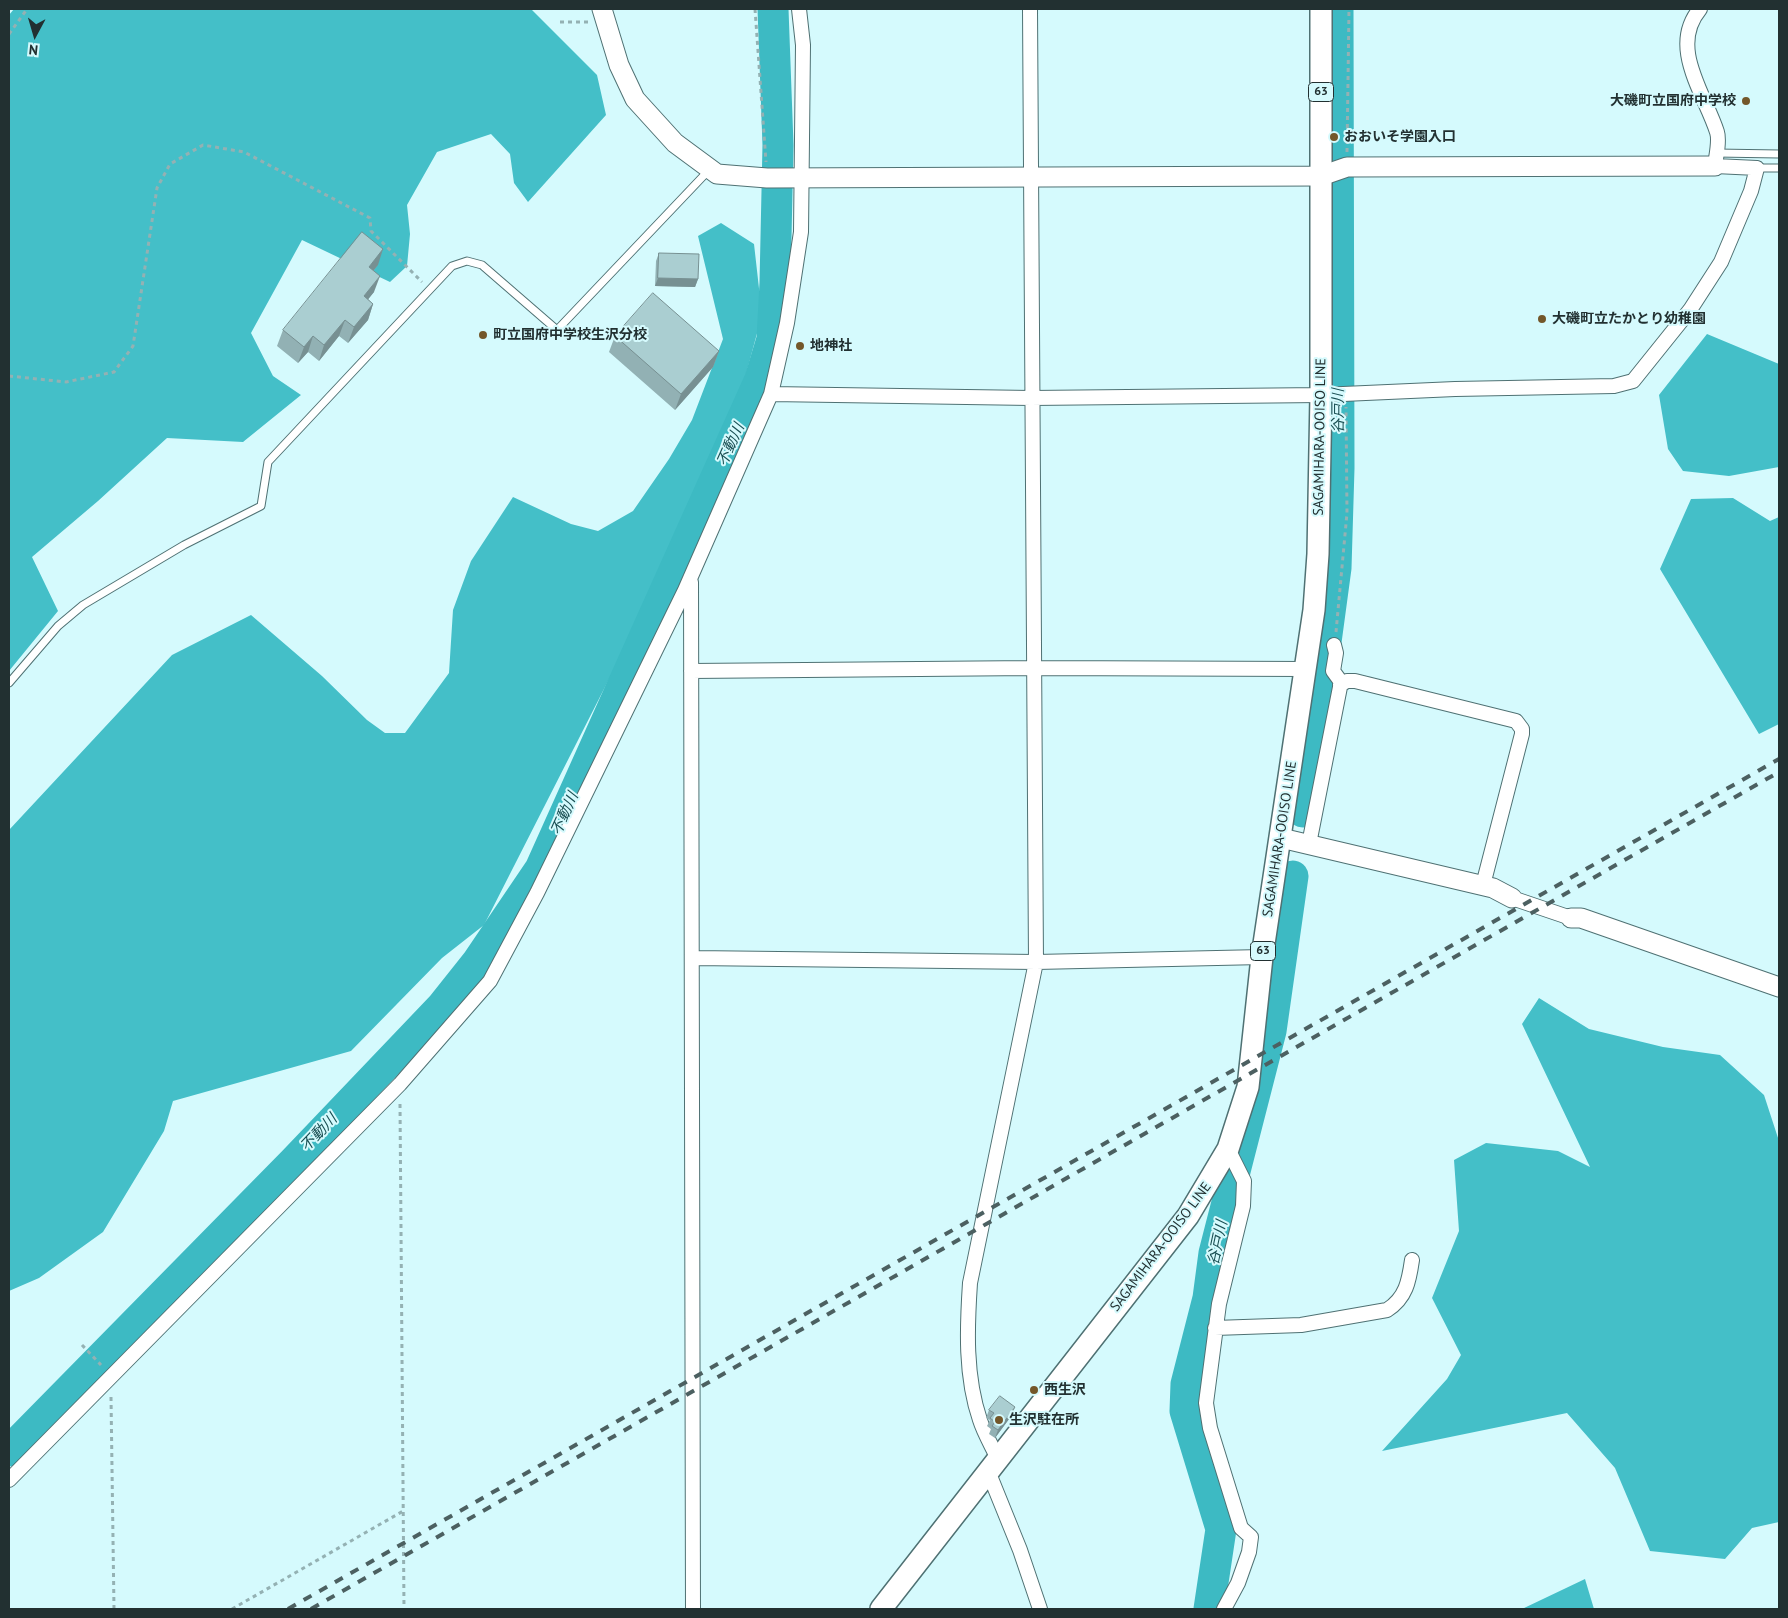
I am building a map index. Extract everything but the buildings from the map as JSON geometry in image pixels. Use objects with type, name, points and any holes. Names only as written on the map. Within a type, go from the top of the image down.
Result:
[{"type":"main road","name":"SAGAMIHARA-OOISO LINE","points":[[881,1609],[1188,1216],[1231,1155],[1248,1087],[1262,957],[1306,669],[1335,394],[1332,172],[1320,9]]},
{"type":"street","points":[[9,1480],[400,1084],[490,981],[537,893],[691,574],[771,394],[794,284],[800,232],[803,45],[799,9]]},
{"type":"street","points":[[1030,9],[1036,962],[970,1283],[967,1328],[970,1376],[980,1421],[1040,1609]]},
{"type":"street","points":[[1700,9],[1690,27],[1687,52],[1691,67],[1718,134],[1716,159]]},
{"type":"street","points":[[604,15],[619,65],[635,99],[675,143],[717,174],[767,178],[1030,177],[1332,172],[1716,159],[1757,168],[1751,190],[1721,262],[1690,310],[1633,381],[1614,386],[1455,389],[1335,394],[1031,398],[771,394]]},
{"type":"street","points":[[691,574],[693,1609]]},
{"type":"street","points":[[1309,844],[1341,682],[1333,671],[1334,645]]},
{"type":"street","points":[[690,671],[1033,668],[1306,669]]},
{"type":"street","points":[[1340,685],[1347,681],[1355,681],[1516,721],[1520,726],[1522,734],[1483,885]]},
{"type":"street","points":[[1280,838],[1483,885],[1512,898],[1570,918],[1581,918],[1779,988]]},
{"type":"street","points":[[693,958],[1036,962],[1262,957]]},
{"type":"street","points":[[1224,1609],[1238,1583],[1249,1552],[1251,1537],[1242,1528],[1210,1428],[1206,1403],[1216,1328],[1243,1206],[1244,1181],[1231,1155]]},
{"type":"street","points":[[1216,1328],[1301,1325],[1387,1310],[1404,1295],[1410,1278],[1412,1260]]},
{"type":"lane","points":[[1716,159],[1779,154]]},
{"type":"lane","points":[[1757,168],[1779,168]]},
{"type":"lane","points":[[9,684],[58,626],[83,605],[184,545],[261,506],[268,462],[452,266],[467,261],[482,265],[557,330],[710,169]]},
{"type":"path","points":[[9,34],[27,9]]},
{"type":"path","points":[[755,9],[767,178]]},
{"type":"path","points":[[1332,172],[1349,9]]},
{"type":"path","points":[[560,22],[604,15]]},
{"type":"path","points":[[9,376],[66,382],[114,372],[133,346],[157,188],[170,164],[203,145],[244,152],[370,218],[371,231],[430,290]]},
{"type":"path","points":[[1334,645],[1347,513],[1335,394]]},
{"type":"path","points":[[400,1084],[404,1609]]},
{"type":"path","points":[[82,1345],[111,1375],[114,1609]]},
{"type":"path","points":[[232,1609],[404,1510]]},
{"type":"shaded area","points":[[14,9],[531,9],[597,75],[606,115],[528,202],[514,183],[510,154],[491,134],[437,152],[407,205],[410,234],[407,266],[390,282],[302,240],[251,333],[273,376],[301,395],[243,442],[167,438],[98,501],[32,557],[58,611],[9,671],[9,15]]},
{"type":"shaded area","points":[[721,223],[754,244],[762,315],[736,411],[634,630],[484,925],[442,958],[351,1051],[173,1101],[164,1131],[103,1232],[39,1278],[9,1291],[9,830],[172,655],[251,615],[322,676],[367,720],[385,733],[405,733],[449,673],[453,610],[471,561],[513,497],[571,524],[598,531],[633,511],[669,459],[692,420],[723,339],[698,236]]},
{"type":"shaded area","points":[[1707,334],[1779,364],[1779,467],[1729,476],[1683,471],[1668,449],[1659,395]]},
{"type":"shaded area","points":[[1733,498],[1770,521],[1779,517],[1779,724],[1759,734],[1660,569],[1691,499]]},
{"type":"shaded area","points":[[1539,998],[1589,1029],[1663,1047],[1720,1055],[1764,1095],[1779,1141],[1779,1522],[1752,1528],[1725,1559],[1650,1551],[1615,1468],[1567,1413],[1382,1451],[1447,1379],[1461,1355],[1432,1298],[1459,1231],[1454,1160],[1486,1143],[1558,1151],[1590,1167],[1522,1024]]},
{"type":"shaded area","points":[[1585,1579],[1594,1609],[1522,1609]]},
{"type":"waterway","name":"不動川","points":[[9,1451],[294,1161],[442,1006],[477,962],[540,869],[760,379],[772,339],[778,145],[773,9]]},
{"type":"waterway","name":"谷戸川","points":[[1303,812],[1336,568],[1339,468],[1338,9]]},
{"type":"waterway","name":"谷戸川","points":[[1209,1609],[1221,1529],[1185,1411],[1186,1384],[1208,1298],[1214,1253],[1271,1031],[1293,876]]},
{"type":"railway","points":[[288,1609],[1779,759]]},
{"type":"railway","points":[[311,1609],[1779,772]]},
{"type":"place","name":"大磯町立国府中学校","points":[[1746,101]]},
{"type":"place","name":"おおいそ学園入口","points":[[1334,137]]},
{"type":"place","name":"大磯町立たかとり幼稚園","points":[[1542,319]]},
{"type":"place","name":"町立国府中学校生沢分校","points":[[483,335]]},
{"type":"place","name":"地神社","points":[[800,346]]},
{"type":"place","name":"西生沢","points":[[1034,1390]]},
{"type":"place","name":"生沢駐在所","points":[[999,1420]]}]
